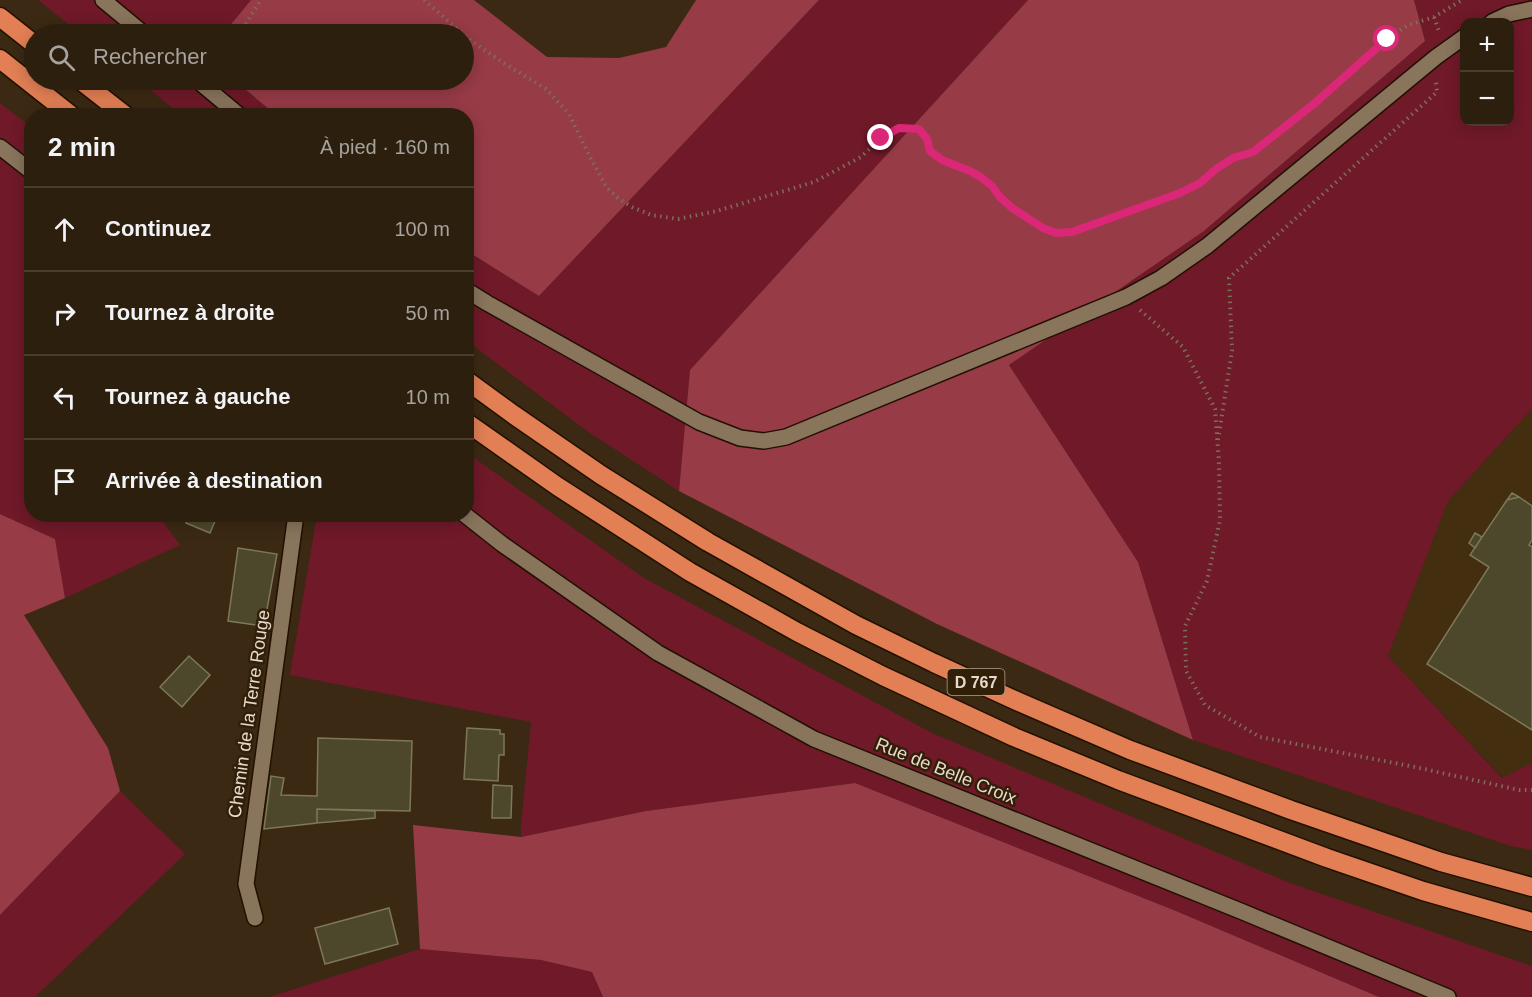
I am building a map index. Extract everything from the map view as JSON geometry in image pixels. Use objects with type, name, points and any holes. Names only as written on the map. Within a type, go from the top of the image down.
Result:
[{"type":"highway","points":[[0,17],[24,36]]},
{"type":"highway","points":[[0,59],[24,78]]},
{"type":"highway","points":[[39,90],[62,108]]},
{"type":"highway","points":[[93,90],[116,108]]},
{"type":"highway","name":"D 767","points":[[474,386],[601,475],[708,542],[856,625],[934,663],[1130,750],[1291,810],[1431,858],[1532,887]]},
{"type":"highway","name":"D 767","points":[[474,428],[557,486],[690,572],[797,632],[883,676],[1014,737],[1128,784],[1423,891],[1532,922]]},
{"type":"street","points":[[103,0],[132,24]]},
{"type":"street","points":[[1500,18],[1532,9]]},
{"type":"street","points":[[474,295],[699,422],[740,438],[764,441],[786,437],[1126,297],[1161,278],[1207,246],[1436,57],[1460,40]]},
{"type":"street","points":[[209,90],[230,108]]},
{"type":"street","points":[[0,147],[24,166]]},
{"type":"street","name":"Chemin de la Terre Rouge","points":[[255,918],[246,884],[295,522]]},
{"type":"street","name":"Rue de Belle Croix","points":[[474,522],[658,654],[814,739],[1244,912],[1448,997]]},
{"type":"path","points":[[245,24],[261,0]]},
{"type":"path","points":[[424,0],[452,24]]},
{"type":"path","points":[[474,43],[546,89],[569,114],[607,188],[632,207],[651,215],[678,219],[717,211],[814,182],[861,157],[881,138],[899,128],[919,129],[927,139],[930,151],[942,160],[982,178],[1012,208],[1043,228],[1056,233],[1072,232],[1180,193],[1200,183],[1233,158],[1253,152],[1315,103],[1387,39],[1408,25],[1434,17],[1462,0]]},
{"type":"path","points":[[1217,447],[1232,351],[1229,278],[1437,92],[1436,57]]},
{"type":"path","points":[[1126,297],[1183,347],[1215,409],[1220,520],[1207,581],[1185,626],[1186,670],[1204,705],[1260,736],[1520,790],[1532,790]]},
{"type":"shaded area","points":[[38,0],[251,0],[231,24],[68,24]]},
{"type":"shaded area","points":[[251,0],[474,0],[547,57],[619,58],[666,47],[696,0],[819,0],[539,296],[474,255],[474,108],[268,108],[246,90],[474,90],[474,24],[231,24]]},
{"type":"shaded area","points":[[819,0],[1028,0],[690,370],[679,491],[587,431],[474,346],[474,256],[539,296]]},
{"type":"shaded area","points":[[1028,0],[1414,0],[1425,41],[1204,231],[1009,365],[1138,562],[1193,740],[937,624],[679,491],[690,370]]},
{"type":"shaded area","points":[[1414,0],[1532,0],[1532,409],[1448,501],[1388,656],[1502,778],[1532,763],[1532,850],[1511,846],[1193,740],[1138,562],[1009,365],[1204,231],[1425,41]]},
{"type":"shaded area","points":[[150,90],[246,90],[268,108],[173,108]]},
{"type":"shaded area","points":[[0,103],[24,122],[24,522],[163,522],[180,545],[65,598],[55,539],[0,514]]},
{"type":"shaded area","points":[[1532,409],[1532,763],[1503,778],[1388,656],[1448,501]]},
{"type":"shaded area","points":[[474,458],[644,578],[932,733],[1290,883],[1532,966],[1532,997],[1379,997],[1176,911],[855,783],[646,811],[521,837],[531,722],[290,675],[316,522],[474,522]]},
{"type":"shaded area","points":[[0,514],[55,539],[65,598],[24,615],[108,748],[120,791],[0,915]]},
{"type":"shaded area","points":[[855,783],[1176,911],[1379,997],[603,997],[592,972],[541,960],[420,949],[413,825],[521,837],[646,811]]},
{"type":"shaded area","points":[[120,791],[185,854],[35,997],[0,997],[0,915]]},
{"type":"shaded area","points":[[420,949],[541,960],[592,972],[603,997],[269,997]]},
{"type":"building","points":[[1512,493],[1519,497],[1507,500]]},
{"type":"building","points":[[1519,497],[1532,506],[1532,540],[1529,545],[1532,547],[1532,730],[1427,664],[1489,567],[1470,555],[1507,500]]},
{"type":"building","points":[[186,522],[215,522],[210,533]]},
{"type":"building","points":[[1475,533],[1482,537],[1475,548],[1469,543]]},
{"type":"building","points":[[238,548],[277,554],[264,626],[228,621]]},
{"type":"building","points":[[189,656],[210,675],[182,707],[160,687]]},
{"type":"building","points":[[467,728],[500,730],[500,734],[504,734],[504,755],[499,755],[498,781],[464,779]]},
{"type":"building","points":[[318,738],[412,741],[410,811],[317,809],[317,823],[264,829],[271,776],[284,778],[281,795],[317,796]]},
{"type":"building","points":[[493,785],[512,786],[511,818],[492,818]]},
{"type":"building","points":[[317,809],[375,811],[375,818],[317,823]]},
{"type":"building","points":[[389,908],[398,944],[325,964],[315,928]]},
{"type":"route","points":[[881,138],[899,128],[919,129],[927,139],[930,151],[942,160],[982,178],[1012,208],[1043,228],[1056,233],[1072,232],[1180,193],[1200,183],[1233,158],[1253,152],[1315,103],[1387,39]]}]
